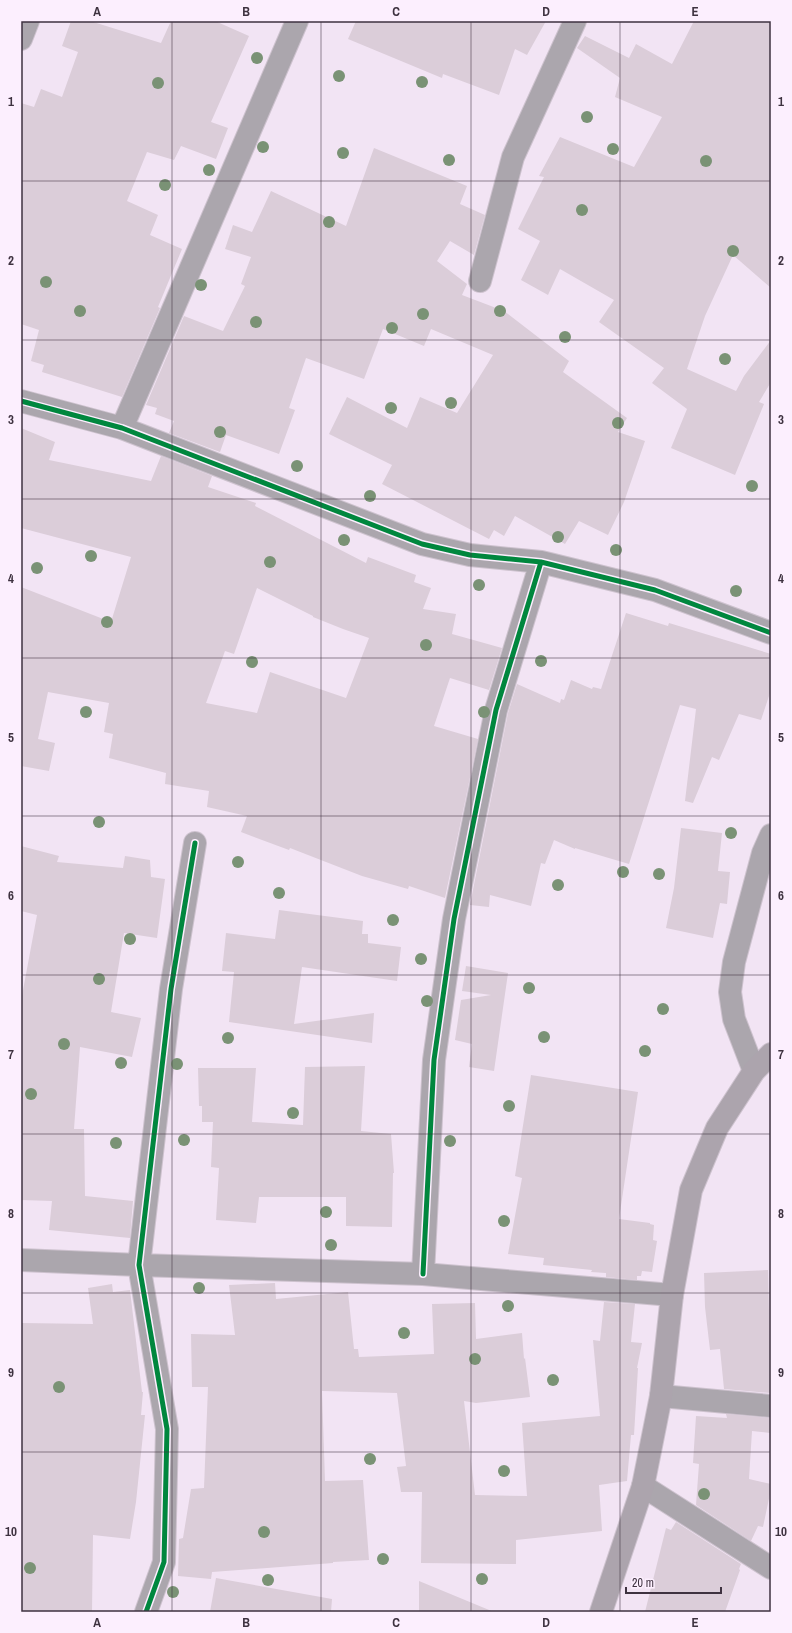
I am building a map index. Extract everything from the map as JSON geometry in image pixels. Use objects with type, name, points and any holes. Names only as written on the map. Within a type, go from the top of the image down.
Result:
[{"type":"main road","points":[[602,1612],[643,1486],[661,1396],[672,1295],[691,1190],[717,1128],[754,1071],[771,1054]]},
{"type":"street","points":[[21,39],[28,21]]},
{"type":"street","points":[[122,428],[297,21]]},
{"type":"street","points":[[480,281],[514,157],[575,21]]},
{"type":"street","points":[[21,401],[122,428],[422,544],[470,555],[541,562],[655,590],[771,633]]},
{"type":"street","points":[[423,1274],[434,1060],[454,919],[496,710],[541,562]]},
{"type":"street","points":[[754,1071],[734,1019],[730,992],[734,962],[763,853],[771,835]]},
{"type":"street","points":[[146,1612],[164,1562],[167,1429],[139,1266],[172,989],[194,844]]},
{"type":"street","points":[[21,1260],[139,1266],[423,1274],[672,1295]]},
{"type":"street","points":[[661,1396],[771,1406]]},
{"type":"street","points":[[643,1486],[771,1568]]},
{"type":"building","points":[[71,21],[90,21],[161,43],[171,21],[215,21],[249,36],[211,122],[228,128],[216,159],[181,146],[174,160],[147,152],[127,201],[158,215],[150,235],[182,249],[158,307],[160,308],[122,397],[42,372],[44,365],[31,361],[39,330],[21,324],[21,103],[34,107],[41,89],[62,97],[78,52],[62,46]]},
{"type":"building","points":[[356,21],[546,21],[527,55],[515,49],[499,95],[443,74],[442,78],[348,39]]},
{"type":"building","points":[[694,21],[771,21],[771,288],[733,255],[705,316],[687,369],[736,391],[744,376],[771,340],[771,382],[759,402],[764,404],[735,475],[671,448],[687,409],[652,383],[664,368],[599,322],[614,300],[560,269],[548,295],[521,280],[540,241],[518,229],[544,177],[539,176],[560,137],[634,167],[662,117],[615,97],[620,78],[577,48],[585,36],[629,58],[636,44],[672,64]]},
{"type":"building","points":[[374,148],[467,186],[460,204],[485,215],[474,255],[450,241],[437,261],[467,284],[462,295],[504,311],[569,361],[563,372],[627,418],[618,432],[645,441],[624,502],[608,535],[579,521],[565,544],[515,516],[504,536],[494,530],[489,539],[382,484],[392,465],[329,434],[347,397],[407,428],[420,397],[457,413],[493,355],[431,329],[424,346],[383,329],[364,379],[306,358],[289,408],[295,410],[279,454],[226,435],[220,452],[169,433],[174,421],[155,414],[157,408],[146,405],[184,316],[223,331],[245,286],[241,284],[251,257],[225,249],[233,225],[252,232],[271,191],[346,226]]},
{"type":"building","points":[[21,428],[55,442],[49,460],[151,481],[161,456],[212,476],[208,487],[256,503],[255,506],[366,563],[368,557],[416,575],[414,582],[431,588],[423,609],[456,614],[452,634],[502,648],[489,690],[450,678],[434,726],[478,739],[445,898],[409,886],[408,889],[362,876],[290,848],[289,850],[241,832],[247,816],[207,807],[209,791],[165,784],[166,773],[109,758],[113,734],[104,732],[109,703],[48,692],[38,739],[55,743],[49,771],[21,766],[21,587],[111,622],[131,557],[21,528]],"holes":[[[257,588],[313,616],[369,638],[346,698],[270,672],[257,713],[206,703],[225,651],[234,654]]]},
{"type":"building","points":[[626,613],[668,626],[669,623],[771,654],[771,690],[761,720],[739,714],[719,760],[712,757],[693,803],[685,801],[696,709],[680,705],[629,864],[575,849],[554,840],[545,864],[541,863],[531,906],[490,895],[489,907],[470,905],[508,713],[517,684],[560,703],[561,699],[564,700],[571,680],[592,689],[593,687],[601,689]]},
{"type":"building","points":[[681,828],[722,833],[718,871],[730,872],[727,904],[720,903],[713,938],[666,928],[674,888]]},
{"type":"building","points":[[21,846],[59,856],[57,862],[123,868],[125,856],[150,860],[151,877],[165,879],[157,938],[124,933],[111,1012],[141,1018],[132,1057],[80,1047],[74,1129],[84,1129],[85,1196],[133,1201],[130,1238],[49,1230],[52,1201],[21,1200],[21,1001],[37,915],[21,911]]},
{"type":"building","points":[[279,910],[363,921],[362,934],[368,934],[368,943],[401,947],[397,981],[302,967],[294,1024],[374,1013],[372,1043],[229,1022],[234,972],[222,971],[226,933],[275,939]]},
{"type":"building","points":[[466,966],[508,973],[494,1071],[469,1067],[472,1044],[455,1040],[461,1000],[491,995],[462,991]]},
{"type":"building","points":[[365,1066],[361,1131],[391,1134],[394,1173],[392,1227],[346,1226],[346,1197],[259,1197],[256,1223],[216,1220],[219,1168],[211,1167],[213,1122],[202,1122],[202,1106],[199,1106],[198,1068],[256,1068],[252,1122],[303,1125],[305,1067]]},
{"type":"building","points":[[531,1075],[638,1092],[619,1219],[650,1223],[654,1225],[653,1240],[657,1241],[652,1272],[642,1271],[641,1276],[637,1276],[637,1280],[606,1277],[606,1273],[591,1272],[592,1270],[543,1265],[544,1258],[508,1254],[522,1178],[515,1176]]},
{"type":"building","points":[[768,1270],[771,1393],[724,1389],[720,1349],[710,1350],[705,1307],[704,1273]]},
{"type":"building","points":[[275,1283],[276,1299],[348,1292],[354,1349],[358,1349],[359,1357],[434,1354],[432,1304],[475,1303],[476,1339],[522,1333],[524,1359],[525,1358],[530,1397],[476,1403],[464,1401],[475,1495],[527,1496],[522,1423],[600,1416],[593,1340],[600,1341],[604,1302],[635,1304],[631,1342],[642,1343],[637,1368],[634,1435],[631,1435],[627,1481],[599,1485],[602,1531],[516,1540],[516,1564],[421,1563],[422,1492],[401,1492],[397,1467],[406,1466],[397,1393],[322,1391],[325,1481],[363,1480],[369,1560],[212,1572],[211,1579],[178,1576],[179,1539],[183,1538],[191,1489],[204,1488],[208,1387],[192,1387],[191,1334],[235,1335],[229,1285]]},
{"type":"building","points":[[112,1284],[113,1292],[130,1290],[143,1392],[141,1415],[145,1415],[136,1502],[130,1539],[93,1535],[92,1612],[21,1612],[21,1323],[93,1324],[88,1288]]},
{"type":"building","points":[[726,1414],[771,1418],[770,1433],[752,1431],[749,1479],[771,1484],[771,1489],[763,1527],[758,1526],[751,1541],[696,1505],[699,1464],[693,1463],[696,1416],[727,1418]]},
{"type":"building","points":[[676,1522],[741,1564],[725,1612],[645,1612],[666,1528],[671,1530]]},
{"type":"building","points":[[216,1578],[332,1599],[331,1612],[210,1612]]},
{"type":"building","points":[[419,1581],[494,1612],[419,1612]]},
{"type":"cycle path","points":[[21,401],[122,428],[422,544],[470,555],[541,562],[655,590],[771,633]]},
{"type":"cycle path","points":[[423,1274],[434,1060],[454,919],[496,710],[541,562]]},
{"type":"cycle path","points":[[146,1612],[164,1562],[167,1429],[139,1265],[171,989],[195,843]]}]
